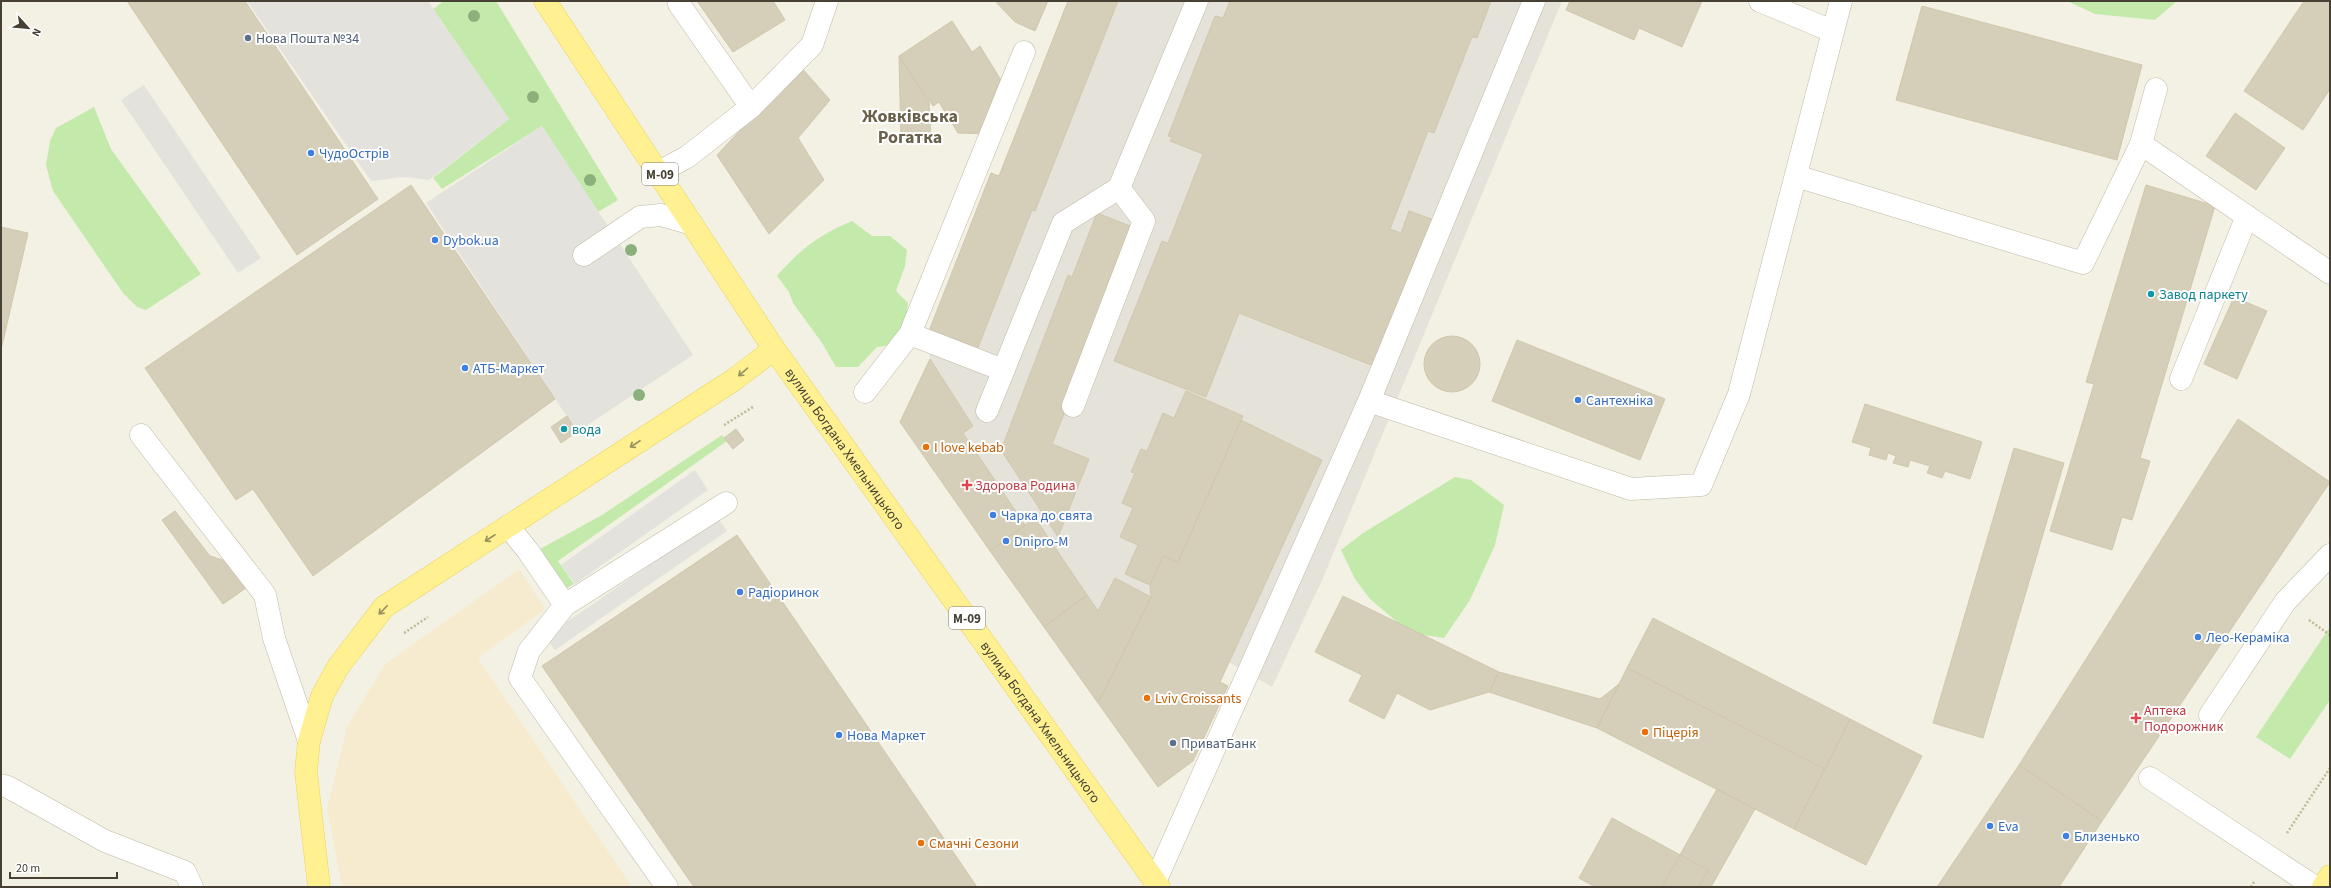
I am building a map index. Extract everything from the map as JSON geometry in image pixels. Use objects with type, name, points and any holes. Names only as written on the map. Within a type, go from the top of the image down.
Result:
[{"type":"main road","name":"вулиця Богдана Хмельницького","points":[[545,1],[659,172],[774,349],[1157,884]]},
{"type":"main road","points":[[319,887],[306,772],[309,741],[322,696],[338,668],[384,607],[735,379],[774,349]]},
{"type":"main road","points":[[2323,887],[2330,876]]},
{"type":"lane","points":[[659,172],[688,157],[751,107],[812,45],[827,1]]},
{"type":"lane","points":[[987,411],[1063,223],[1119,188],[1198,1]]},
{"type":"lane","points":[[1157,884],[1369,401],[1534,1]]},
{"type":"lane","points":[[1760,1],[1832,31]]},
{"type":"lane","points":[[1369,401],[1631,489],[1701,485],[1739,394],[1841,1]]},
{"type":"lane","points":[[679,4],[751,107]]},
{"type":"lane","points":[[865,392],[910,334],[1024,52]]},
{"type":"lane","points":[[1796,176],[2083,263],[2141,144],[2156,89]]},
{"type":"lane","points":[[2141,144],[2330,274]]},
{"type":"lane","points":[[1073,406],[1144,221],[1119,188]]},
{"type":"lane","points":[[584,255],[640,217],[661,215],[692,224]]},
{"type":"lane","points":[[2181,380],[2247,216]]},
{"type":"lane","points":[[910,334],[1004,370]]},
{"type":"lane","points":[[141,435],[265,595],[274,638],[309,741]]},
{"type":"lane","points":[[667,887],[520,678],[529,651],[565,605],[726,503]]},
{"type":"lane","points":[[508,526],[528,551],[565,605]]},
{"type":"lane","points":[[2210,715],[2284,602],[2330,555]]},
{"type":"lane","points":[[2150,778],[2315,887]]},
{"type":"lane","points":[[1,785],[8,787],[105,841],[185,872],[192,887]]},
{"type":"path","points":[[2251,887],[2330,768]]},
{"type":"shaded area","points":[[247,1],[428,1],[509,119],[429,180],[404,177],[371,181]]},
{"type":"shaded area","points":[[1068,1],[1562,1],[1323,578],[1272,687],[1144,613],[1098,703],[900,422],[930,360],[929,331],[991,173],[999,176]]},
{"type":"shaded area","points":[[144,85],[261,258],[238,273],[121,100]]},
{"type":"shaded area","points":[[542,126],[693,355],[577,432],[426,203]]},
{"type":"shaded area","points":[[695,470],[708,490],[575,584],[561,565]]},
{"type":"shaded area","points":[[718,518],[727,531],[555,650],[545,637]]},
{"type":"shaded area","points":[[519,569],[545,609],[478,658],[632,887],[342,887],[327,809],[347,727],[385,664]]},
{"type":"green space","points":[[444,1],[496,1],[618,200],[598,212],[542,126],[442,189],[433,178],[509,119],[433,9]]},
{"type":"green space","points":[[2067,1],[2177,1],[2155,20],[2095,14]]},
{"type":"green space","points":[[94,107],[111,149],[201,274],[146,310],[137,307],[123,293],[53,191],[46,165],[50,141],[56,128]]},
{"type":"green space","points":[[852,221],[872,236],[890,236],[907,250],[905,266],[896,291],[908,303],[906,320],[892,345],[877,347],[858,367],[836,367],[822,343],[793,303],[789,292],[777,276],[802,250],[820,237]]},
{"type":"green space","points":[[722,435],[727,441],[558,561],[574,584],[567,588],[540,549],[602,515]]},
{"type":"green space","points":[[1455,477],[1471,480],[1504,505],[1495,545],[1470,600],[1444,638],[1410,633],[1370,599],[1355,579],[1341,550],[1363,533]]},
{"type":"green space","points":[[2330,627],[2330,700],[2290,759],[2256,737]]},
{"type":"building","points":[[127,1],[245,1],[378,199],[297,255]]},
{"type":"building","points":[[697,1],[773,1],[785,20],[733,52]]},
{"type":"building","points":[[995,1],[1048,1],[1035,31],[1015,22]]},
{"type":"building","points":[[1068,1],[1118,1],[1035,211],[1032,210],[977,350],[929,331],[991,173],[999,176]]},
{"type":"building","points":[[1230,1],[1491,1],[1477,38],[1472,37],[1434,133],[1428,131],[1390,229],[1401,233],[1409,211],[1434,220],[1376,367],[1239,313],[1206,397],[1114,361],[1162,241],[1168,243],[1203,154],[1170,141],[1172,137],[1168,136],[1215,16],[1223,18]]},
{"type":"building","points":[[1570,1],[1702,1],[1682,47],[1639,28],[1634,40],[1566,10]]},
{"type":"building","points":[[2304,1],[2330,1],[2330,89],[2303,130],[2244,91]]},
{"type":"building","points":[[1922,6],[2142,65],[2117,160],[1896,100]]},
{"type":"building","points":[[952,21],[972,52],[980,46],[1012,98],[992,134],[958,133],[939,102],[933,106],[899,56]]},
{"type":"building","points":[[899,56],[929,102],[931,140],[901,141]]},
{"type":"building","points":[[800,66],[830,100],[798,138],[824,180],[769,234],[717,155]]},
{"type":"building","points":[[2235,113],[2285,148],[2256,190],[2206,156]]},
{"type":"building","points":[[411,185],[555,399],[313,576],[253,489],[236,500],[145,368]]},
{"type":"building","name":"Завод паркету","points":[[2146,185],[2215,206],[2140,458],[2150,461],[2132,520],[2122,517],[2112,550],[2050,531],[2094,384],[2086,382]]},
{"type":"building","points":[[1097,213],[1138,229],[1052,444],[1089,459],[1058,537],[1001,450],[1068,275],[1072,277]]},
{"type":"building","points":[[1,227],[28,233],[1,350]]},
{"type":"building","points":[[2234,297],[2267,311],[2237,379],[2204,364]]},
{"type":"building","points":[[1452,336],[1463,338],[1472,344],[1478,353],[1480,364],[1478,375],[1472,384],[1463,390],[1452,392],[1441,390],[1432,384],[1426,375],[1424,364],[1426,353],[1432,344],[1441,338]]},
{"type":"building","name":"Сантехніка","points":[[1517,340],[1665,399],[1640,460],[1492,401]]},
{"type":"building","points":[[930,359],[973,426],[963,433],[1025,525],[990,551],[900,422]]},
{"type":"building","points":[[1186,391],[1243,416],[1178,562],[1163,556],[1150,585],[1125,574],[1138,545],[1120,537],[1133,508],[1122,503],[1135,473],[1131,472],[1141,449],[1147,451],[1163,413],[1174,418]]},
{"type":"building","points":[[1865,404],[1982,442],[1970,479],[1945,471],[1942,478],[1927,473],[1930,466],[1910,460],[1908,467],[1893,463],[1896,456],[1888,453],[1886,460],[1869,455],[1871,448],[1852,442]]},
{"type":"building","name":"вода","points":[[567,416],[577,432],[561,443],[551,427]]},
{"type":"building","points":[[2238,419],[2330,482],[2102,821],[2019,765]]},
{"type":"building","points":[[1241,420],[1322,460],[1220,682],[1228,686],[1193,761],[1158,787],[1098,703],[1151,597],[1150,585],[1163,556],[1178,562]]},
{"type":"building","points":[[736,429],[744,440],[733,449],[724,438]]},
{"type":"building","points":[[2014,448],[2064,463],[1983,738],[1933,723]]},
{"type":"building","points":[[175,511],[210,556],[229,562],[246,588],[223,604],[162,520]]},
{"type":"building","points":[[1035,518],[1087,595],[1044,627],[990,551]]},
{"type":"building","points":[[737,535],[977,887],[694,887],[542,666]]},
{"type":"building","points":[[1115,578],[1151,597],[1098,703],[1044,627],[1087,595],[1098,611]]},
{"type":"building","points":[[1343,596],[1499,672],[1489,692],[1430,710],[1397,693],[1384,719],[1349,701],[1362,675],[1315,652]]},
{"type":"building","points":[[1653,618],[1850,719],[1825,769],[1627,668]]},
{"type":"building","points":[[1627,668],[1825,769],[1794,829],[1597,728]]},
{"type":"building","points":[[1499,672],[1600,699],[1619,684],[1597,728],[1489,692]]},
{"type":"building","points":[[1850,719],[1922,756],[1866,865],[1794,829]]},
{"type":"building","points":[[2019,765],[2102,821],[2059,887],[1937,887]]},
{"type":"building","points":[[1717,789],[1755,809],[1711,887],[1662,887]]},
{"type":"building","points":[[1612,818],[1708,870],[1699,887],[1595,887],[1579,878]]},
{"type":"place","name":"Нова Пошта №34","points":[[248,38]]},
{"type":"place","name":"ЧудоОстрів","points":[[311,153]]},
{"type":"place","name":"Dybok.ua","points":[[435,240]]},
{"type":"place","name":"Завод паркету","points":[[2151,294]]},
{"type":"place","name":"АТБ-Маркет","points":[[465,368]]},
{"type":"place","name":"Сантехніка","points":[[1578,400]]},
{"type":"place","name":"вода","points":[[564,429]]},
{"type":"place","name":"I love kebab","points":[[926,447]]},
{"type":"place","name":"Здорова Родина","points":[[967,485]]},
{"type":"place","name":"Чарка до свята","points":[[993,515]]},
{"type":"place","name":"Dnipro-M","points":[[1006,541]]},
{"type":"place","name":"Радіоринок","points":[[740,592]]},
{"type":"place","name":"Лео-Кераміка","points":[[2198,637]]},
{"type":"place","name":"Lviv Croissants","points":[[1147,698]]},
{"type":"place","name":"Аптека Подорожник","points":[[2136,718]]},
{"type":"place","name":"Піцерія","points":[[1645,732]]},
{"type":"place","name":"Нова Маркет","points":[[839,735]]},
{"type":"place","name":"ПриватБанк","points":[[1173,743]]},
{"type":"place","name":"Eva","points":[[1990,826]]},
{"type":"place","name":"Близенько","points":[[2066,836]]},
{"type":"place","name":"Смачні Сезони","points":[[921,843]]},
{"type":"district","name":"Жовківська Рогатка","points":[[910,126]]}]
